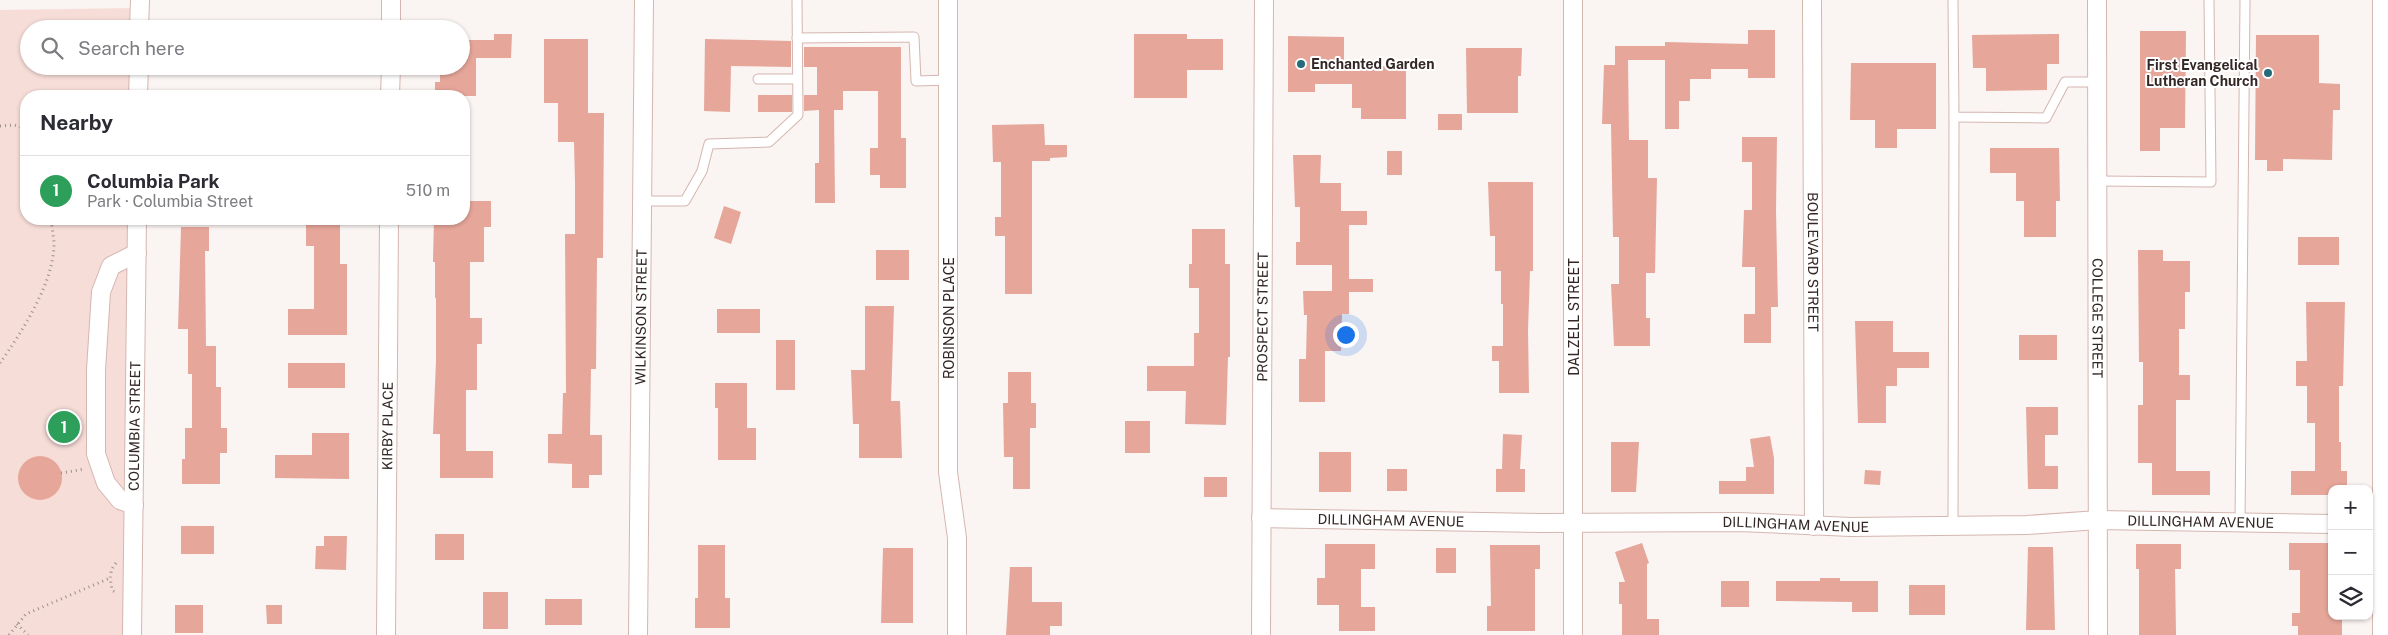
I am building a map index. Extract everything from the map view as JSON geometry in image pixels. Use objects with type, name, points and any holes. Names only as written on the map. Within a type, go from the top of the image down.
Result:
[{"type":"street","points":[[139,20],[140,0]]},
{"type":"street","points":[[391,0],[391,20]]},
{"type":"street","name":"WILKINSON STREET","points":[[638,635],[644,0]]},
{"type":"street","name":"ROBINSON PLACE","points":[[948,0],[950,80],[948,472],[957,538],[957,635]]},
{"type":"street","name":"PROSPECT STREET","points":[[1261,635],[1264,0]]},
{"type":"street","name":"DALZELL STREET","points":[[1573,0],[1573,635]]},
{"type":"street","name":"BOULEVARD STREET","points":[[1812,0],[1814,526]]},
{"type":"street","name":"COLLEGE STREET","points":[[2097,0],[2098,635]]},
{"type":"street","points":[[2382,0],[2385,165],[2380,523],[2382,635]]},
{"type":"street","points":[[138,90],[139,75]]},
{"type":"street","points":[[390,75],[390,90]]},
{"type":"street","name":"COLUMBIA STREET","points":[[132,635],[137,225]]},
{"type":"street","name":"KIRBY PLACE","points":[[386,635],[389,225]]},
{"type":"street","points":[[134,504],[120,500],[106,483],[96,454],[96,370],[101,292],[111,266],[138,253]]},
{"type":"street","name":"DILLINGHAM AVENUE","points":[[1261,518],[1739,522],[1814,526],[2027,525],[2098,520],[2328,524]]},
{"type":"lane","points":[[642,201],[686,201],[702,171],[709,144],[769,142],[798,115],[796,0]]},
{"type":"lane","points":[[1953,0],[1953,526]]},
{"type":"lane","points":[[2097,181],[2211,182],[2209,0]]},
{"type":"lane","points":[[2240,523],[2245,0]]},
{"type":"lane","points":[[797,38],[914,37],[916,81],[950,80]]},
{"type":"lane","points":[[758,79],[797,79]]},
{"type":"lane","points":[[1954,117],[2046,118],[2065,82],[2097,82]]},
{"type":"path","points":[[0,126],[20,126]]},
{"type":"path","points":[[0,363],[17,339],[43,291],[54,243],[52,225]]},
{"type":"path","points":[[61,473],[100,467]]},
{"type":"path","points":[[9,635],[26,614],[110,578]]},
{"type":"path","points":[[18,624],[28,635]]},
{"type":"shaded area","points":[[133,8],[133,20],[20,20],[20,75],[132,75],[132,90],[20,90],[20,225],[130,225],[126,635],[0,635],[0,10]]},
{"type":"building","points":[[1748,30],[1775,30],[1775,78],[1748,78],[1748,69],[1711,69],[1711,79],[1690,79],[1690,101],[1679,101],[1679,129],[1665,129],[1665,60],[1628,60],[1629,140],[1648,140],[1648,178],[1657,178],[1655,273],[1646,273],[1646,318],[1650,318],[1650,346],[1614,346],[1611,284],[1619,284],[1619,237],[1613,237],[1611,124],[1602,124],[1604,65],[1615,65],[1615,46],[1665,46],[1665,42],[1748,44]]},
{"type":"building","points":[[2140,31],[2186,31],[2185,128],[2160,128],[2160,151],[2140,151]]},
{"type":"building","points":[[494,34],[512,34],[511,58],[476,58],[476,96],[470,96],[470,90],[435,90],[435,82],[440,82],[440,75],[470,75],[470,40],[494,40]]},
{"type":"building","points":[[1134,34],[1187,34],[1187,39],[1223,39],[1223,70],[1187,70],[1187,98],[1134,98]]},
{"type":"building","points":[[2059,34],[2059,64],[2047,64],[2047,90],[1986,91],[1986,68],[1973,68],[1972,35]]},
{"type":"building","points":[[2256,35],[2319,35],[2319,83],[2340,84],[2340,110],[2333,110],[2332,160],[2283,159],[2283,171],[2267,171],[2267,160],[2255,160]]},
{"type":"building","points":[[1288,36],[1344,37],[1344,66],[1406,66],[1406,119],[1361,119],[1361,108],[1352,108],[1352,84],[1315,84],[1315,92],[1288,92]]},
{"type":"building","points":[[544,39],[588,39],[588,113],[604,113],[603,258],[597,258],[596,369],[591,369],[590,435],[602,435],[602,475],[589,475],[589,488],[572,488],[572,464],[548,463],[548,434],[562,434],[563,393],[566,393],[565,234],[575,234],[575,183],[574,142],[558,142],[558,103],[544,103]]},
{"type":"building","points":[[705,39],[791,41],[791,67],[731,66],[730,112],[704,111]]},
{"type":"building","points":[[804,47],[901,47],[901,138],[906,138],[906,188],[880,188],[880,175],[870,175],[870,148],[878,148],[878,91],[843,91],[843,110],[834,110],[835,203],[815,203],[815,163],[819,163],[819,110],[804,111],[804,95],[817,95],[817,67],[804,67]]},
{"type":"building","points":[[1466,48],[1522,48],[1521,76],[1518,76],[1518,113],[1467,113]]},
{"type":"building","points":[[1851,63],[1936,63],[1936,129],[1897,129],[1897,148],[1875,148],[1875,120],[1850,120]]},
{"type":"building","points":[[758,95],[792,95],[792,112],[758,112]]},
{"type":"building","points":[[1438,114],[1462,114],[1462,130],[1438,130]]},
{"type":"building","points":[[1044,124],[1045,145],[1067,145],[1067,157],[1050,158],[1050,161],[1032,161],[1032,294],[1005,294],[1005,236],[995,236],[995,217],[1001,217],[1001,162],[993,162],[992,125]]},
{"type":"building","points":[[1742,137],[1777,137],[1778,307],[1771,307],[1771,343],[1744,343],[1744,314],[1755,314],[1755,267],[1742,267],[1744,210],[1752,210],[1752,162],[1742,162]]},
{"type":"building","points":[[1990,148],[2059,148],[2060,201],[2056,201],[2056,237],[2024,237],[2024,201],[2016,201],[2016,173],[1990,173]]},
{"type":"building","points":[[1387,151],[1402,151],[1402,175],[1387,175]]},
{"type":"building","points":[[1293,155],[1321,155],[1320,183],[1341,183],[1341,211],[1367,211],[1367,225],[1349,225],[1349,279],[1373,279],[1373,292],[1349,292],[1349,314],[1342,314],[1341,351],[1325,351],[1325,402],[1299,402],[1299,359],[1306,359],[1307,315],[1304,315],[1303,291],[1332,291],[1332,265],[1296,265],[1296,242],[1300,242],[1300,207],[1295,207]]},
{"type":"building","points":[[1488,182],[1533,182],[1533,271],[1530,271],[1528,330],[1529,393],[1499,393],[1499,361],[1492,361],[1492,346],[1503,346],[1503,304],[1501,304],[1501,271],[1495,271],[1495,236],[1490,236]]},
{"type":"building","points":[[470,201],[491,201],[491,227],[484,227],[484,262],[470,262],[470,318],[482,318],[482,344],[477,344],[477,390],[466,390],[466,451],[493,451],[493,478],[440,478],[440,434],[433,434],[436,298],[435,262],[433,262],[434,225],[470,225]]},
{"type":"building","points":[[724,206],[741,212],[731,244],[714,238]]},
{"type":"building","points":[[306,225],[340,225],[340,264],[347,264],[347,335],[288,335],[288,309],[314,309],[314,246],[306,246]]},
{"type":"building","points":[[181,227],[209,227],[209,251],[205,251],[206,346],[216,346],[216,387],[221,387],[221,428],[227,428],[227,453],[220,453],[220,484],[182,484],[182,459],[185,459],[185,428],[192,428],[192,374],[188,374],[188,329],[178,329]]},
{"type":"building","points":[[1192,229],[1225,229],[1225,264],[1230,264],[1230,357],[1228,357],[1226,425],[1185,424],[1186,391],[1147,391],[1147,366],[1194,366],[1194,333],[1199,333],[1199,288],[1189,288],[1189,264],[1192,264]]},
{"type":"building","points":[[2298,237],[2339,237],[2339,265],[2298,265]]},
{"type":"building","points":[[876,250],[909,250],[909,280],[876,280]]},
{"type":"building","points":[[2138,250],[2163,250],[2163,261],[2190,261],[2190,292],[2185,292],[2185,329],[2179,329],[2179,375],[2190,375],[2190,400],[2176,400],[2176,471],[2210,471],[2210,495],[2152,495],[2152,463],[2138,463],[2138,405],[2143,405],[2143,362],[2139,362]]},
{"type":"building","points":[[2306,302],[2345,302],[2343,386],[2339,386],[2339,442],[2341,442],[2341,471],[2347,471],[2347,485],[2328,485],[2328,495],[2291,495],[2291,471],[2315,471],[2315,423],[2307,423],[2307,386],[2296,386],[2296,361],[2307,361]]},
{"type":"building","points":[[865,306],[894,306],[891,401],[900,401],[902,458],[859,458],[859,424],[853,424],[851,370],[865,370]]},
{"type":"building","points":[[717,309],[760,309],[760,333],[717,333]]},
{"type":"building","points":[[1855,321],[1893,321],[1893,352],[1929,352],[1929,368],[1897,368],[1897,386],[1886,386],[1886,423],[1858,423]]},
{"type":"building","points":[[2019,335],[2057,335],[2057,360],[2019,360]]},
{"type":"building","points":[[776,340],[795,340],[795,390],[776,390]]},
{"type":"building","points":[[288,363],[345,363],[345,388],[288,388]]},
{"type":"building","points":[[1008,372],[1031,372],[1031,403],[1036,403],[1036,428],[1030,428],[1030,489],[1013,489],[1013,457],[1004,457],[1003,403],[1008,403]]},
{"type":"building","points":[[715,383],[747,383],[747,428],[756,428],[756,460],[718,460],[718,408],[715,408]]},
{"type":"building","points":[[2026,407],[2058,407],[2058,435],[2045,435],[2045,466],[2058,466],[2058,489],[2028,489]]},
{"type":"building","points":[[1125,421],[1150,421],[1150,453],[1125,453]]},
{"type":"building","points":[[312,433],[349,433],[349,479],[275,478],[275,455],[312,455]]},
{"type":"building","points":[[1503,434],[1522,435],[1520,469],[1525,469],[1525,492],[1496,492],[1496,469],[1502,469]]},
{"type":"building","points":[[1770,436],[1774,458],[1774,494],[1719,494],[1719,481],[1746,481],[1746,467],[1754,467],[1750,439]]},
{"type":"building","points":[[1611,442],[1639,442],[1636,492],[1611,492]]},
{"type":"building","points":[[1319,452],[1351,452],[1351,492],[1319,492]]},
{"type":"building","points":[[40,456],[52,460],[58,466],[62,478],[58,490],[52,496],[40,500],[28,496],[22,490],[18,478],[22,466],[28,460]]},
{"type":"building","points":[[1387,469],[1407,469],[1407,491],[1387,491]]},
{"type":"building","points":[[1865,470],[1881,471],[1880,485],[1864,484]]},
{"type":"building","points":[[1204,477],[1227,477],[1227,497],[1204,497]]},
{"type":"building","points":[[181,526],[214,526],[214,554],[181,554]]},
{"type":"building","points":[[435,534],[464,534],[464,560],[435,560]]},
{"type":"building","points":[[324,536],[347,536],[346,570],[315,569],[316,546],[324,546]]},
{"type":"building","points":[[1642,543],[1649,563],[1647,564],[1647,619],[1659,619],[1659,635],[1622,635],[1622,604],[1619,604],[1619,582],[1625,582],[1615,552]]},
{"type":"building","points":[[2289,543],[2328,543],[2328,620],[2342,620],[2342,635],[2298,635],[2298,626],[2292,626],[2292,613],[2300,613],[2300,570],[2289,570]]},
{"type":"building","points":[[1325,544],[1375,544],[1375,569],[1361,569],[1361,607],[1375,607],[1375,631],[1339,631],[1339,605],[1317,605],[1317,578],[1325,578]]},
{"type":"building","points":[[2136,544],[2181,544],[2181,569],[2175,569],[2176,635],[2139,635],[2139,569],[2136,569]]},
{"type":"building","points":[[698,545],[725,545],[725,598],[730,598],[730,628],[695,628],[695,598],[698,598]]},
{"type":"building","points":[[1490,545],[1540,545],[1540,569],[1535,569],[1535,631],[1487,631],[1487,606],[1491,606]]},
{"type":"building","points":[[2028,547],[2053,547],[2055,630],[2026,630]]},
{"type":"building","points":[[883,548],[913,548],[913,623],[881,623]]},
{"type":"building","points":[[1436,548],[1456,548],[1456,573],[1436,573]]},
{"type":"building","points":[[1010,567],[1032,567],[1032,602],[1062,602],[1062,626],[1050,626],[1050,635],[1006,635]]},
{"type":"building","points":[[1820,578],[1840,578],[1840,581],[1878,581],[1878,612],[1852,612],[1852,602],[1776,601],[1776,581],[1820,581]]},
{"type":"building","points":[[1721,581],[1749,581],[1749,607],[1721,607]]},
{"type":"building","points":[[1909,585],[1945,585],[1945,615],[1909,615]]},
{"type":"building","points":[[483,592],[508,592],[508,629],[483,629]]},
{"type":"building","points":[[545,599],[582,599],[582,625],[545,625]]},
{"type":"building","points":[[175,605],[203,605],[203,633],[175,633]]},
{"type":"building","points":[[266,605],[282,605],[282,624],[267,624]]},
{"type":"place","name":"Enchanted Garden","points":[[1301,64]]},
{"type":"place","name":"First Evangelical Lutheran Church","points":[[2268,73]]},
{"type":"place","name":"Columbia Park","points":[[64,427]]}]
